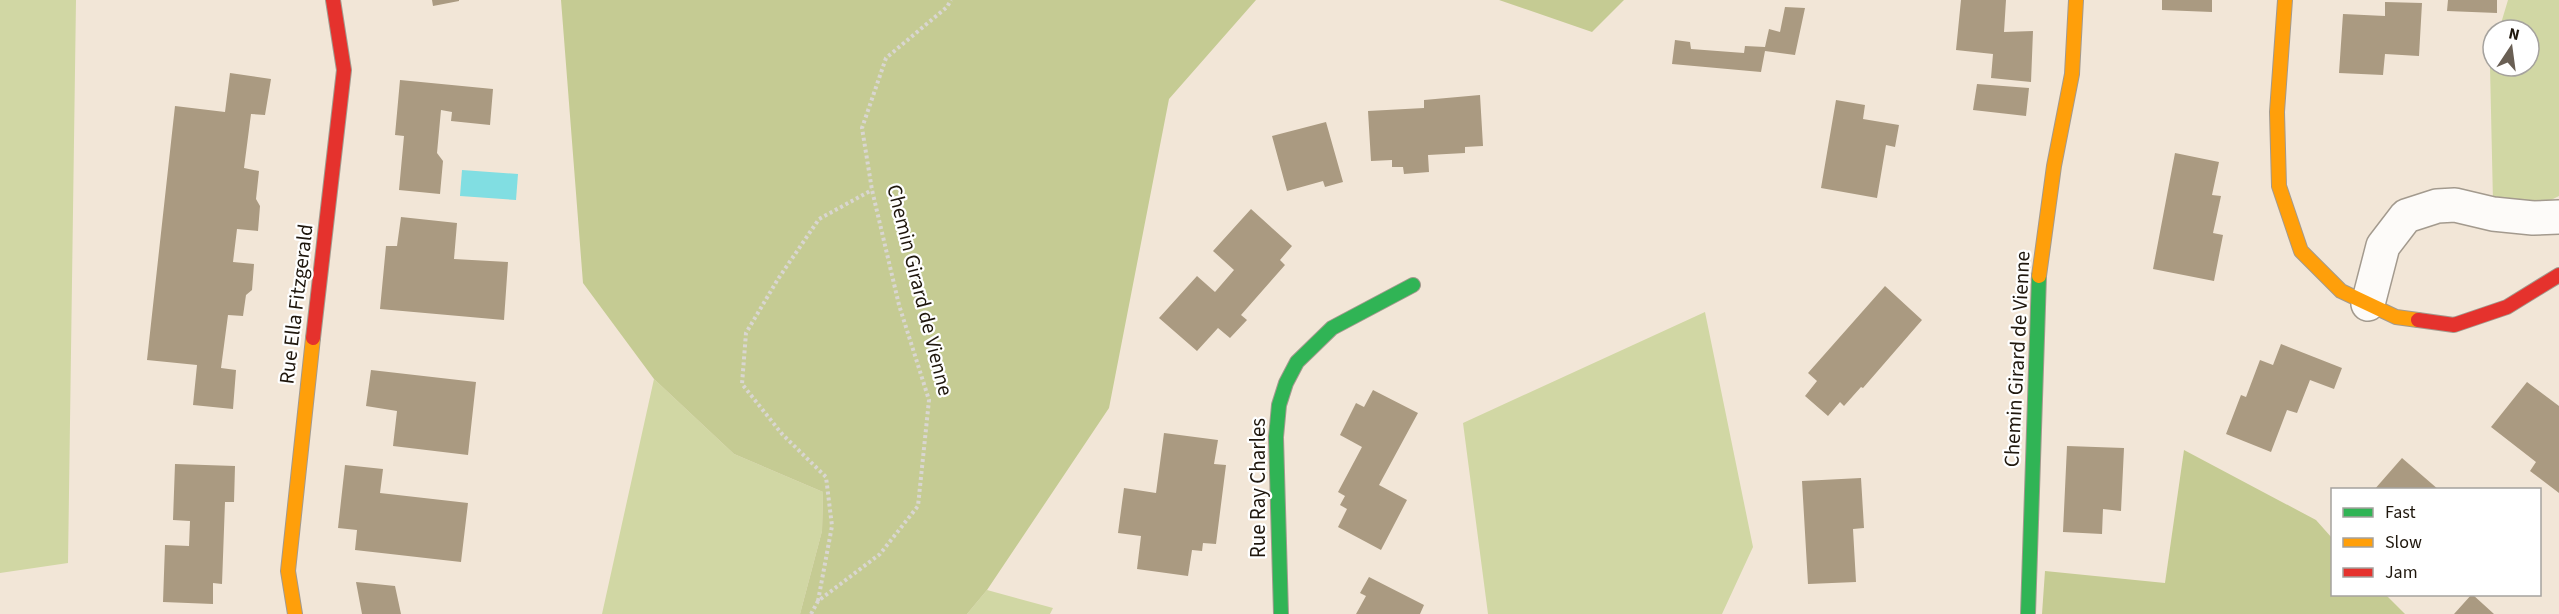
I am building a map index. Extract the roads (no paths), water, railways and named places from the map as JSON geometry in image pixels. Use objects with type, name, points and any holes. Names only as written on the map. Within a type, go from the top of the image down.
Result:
[{"type":"street","name":"Rue Ella Fitzgerald","points":[[295,614],[288,571],[291,531],[344,70],[333,0]]},
{"type":"street","name":"Chemin Girard de Vienne","points":[[2028,614],[2038,284],[2054,166],[2072,74],[2076,0]]},
{"type":"street","points":[[2285,0],[2277,112],[2279,186],[2301,250],[2341,291],[2396,317],[2454,325],[2507,306],[2559,275]]},
{"type":"street","points":[[2368,304],[2383,246],[2406,216],[2437,206],[2455,206],[2493,214],[2533,218],[2559,217]]},
{"type":"street","name":"Rue Ray Charles","points":[[1281,614],[1276,437],[1280,405],[1286,383],[1298,362],[1311,346],[1332,328],[1413,285]]},
{"type":"water","points":[[462,170],[518,174],[516,200],[460,196]]}]
